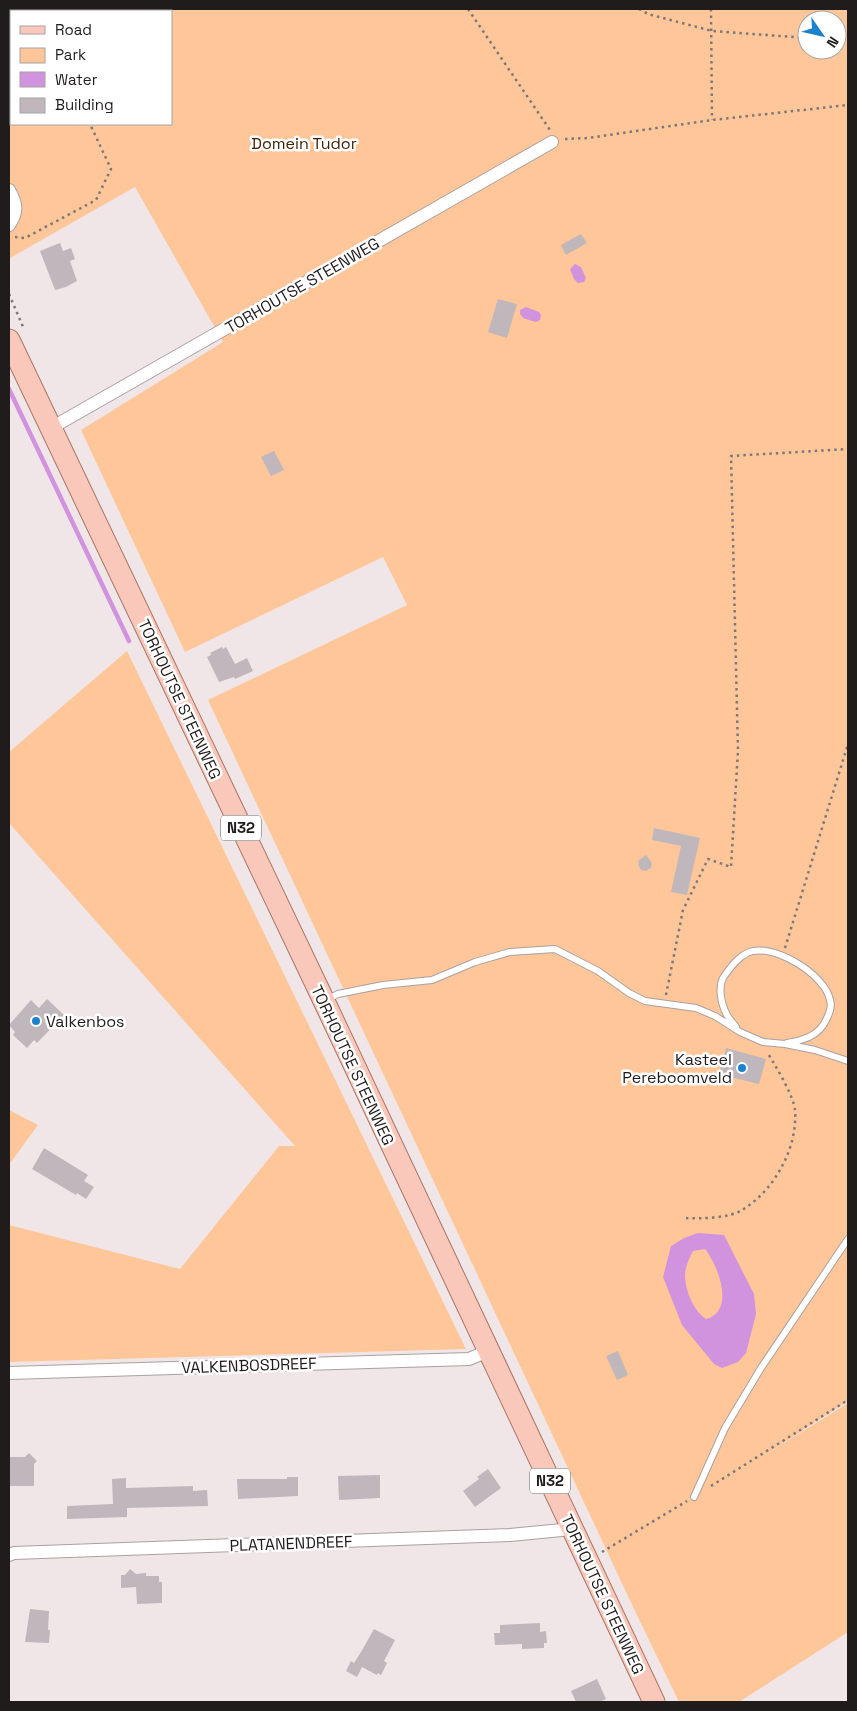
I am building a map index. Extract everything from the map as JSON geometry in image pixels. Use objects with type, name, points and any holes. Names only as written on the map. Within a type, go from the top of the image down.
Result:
[{"type":"main road","name":"TORHOUTSE STEENWEG","points":[[9,340],[324,1001],[654,1702]]},
{"type":"street","name":"TORHOUTSE STEENWEG","points":[[51,428],[557,138]]},
{"type":"street","points":[[9,190],[14,200],[16,215],[9,226]]},
{"type":"street","name":"VALKENBOSDREEF","points":[[9,1373],[469,1359],[488,1351]]},
{"type":"street","name":"PLATANENDREEF","points":[[9,1555],[14,1553],[510,1535],[572,1529]]},
{"type":"lane","points":[[324,1001],[338,994],[383,985],[432,980],[475,962],[510,952],[555,949],[598,971],[628,994],[645,1002],[696,1008],[763,1042],[815,1050],[848,1061]]},
{"type":"lane","points":[[740,1032],[726,1014],[720,994],[722,978],[734,963],[748,953],[765,950],[783,956],[814,974],[824,985],[830,999],[831,1010],[825,1023],[816,1034],[785,1044]]},
{"type":"lane","points":[[694,1497],[726,1428],[760,1368],[848,1239]]},
{"type":"path","points":[[468,9],[557,138],[588,138],[712,120],[848,105]]},
{"type":"path","points":[[639,9],[648,14],[712,31],[797,37]]},
{"type":"path","points":[[711,9],[712,120]]},
{"type":"path","points":[[9,236],[26,238],[96,200],[111,169],[90,125]]},
{"type":"path","points":[[664,1004],[683,910],[708,860],[731,867],[738,751],[731,456],[848,449]]},
{"type":"path","points":[[783,956],[848,744]]},
{"type":"path","points":[[686,1218],[708,1219],[741,1211],[765,1191],[785,1162],[794,1135],[795,1108],[781,1074],[767,1052],[740,1032]]},
{"type":"path","points":[[587,1560],[694,1497],[848,1400]]},
{"type":"green space","name":"Domein Tudor","points":[[9,9],[848,9],[848,1401],[763,1456],[848,1403],[848,1632],[739,1702],[679,1702],[208,700],[407,605],[383,557],[185,652],[81,430],[223,342],[135,187],[10,258]]},
{"type":"green space","points":[[127,651],[466,1349],[9,1362],[9,1225],[180,1269],[279,1146],[295,1146],[9,823],[9,752]]},
{"type":"green space","points":[[9,1110],[38,1125],[9,1165]]},
{"type":"water","points":[[575,264],[581,267],[586,278],[584,282],[578,283],[574,279],[570,269]]},
{"type":"water","points":[[526,307],[539,312],[541,315],[540,320],[536,322],[523,318],[520,310]]},
{"type":"water","points":[[698,1233],[724,1235],[754,1294],[756,1314],[746,1353],[738,1362],[722,1368],[714,1364],[682,1325],[663,1277],[671,1246],[684,1238]],"holes":[[[705,1249],[719,1276],[722,1298],[720,1307],[715,1314],[706,1319],[697,1310],[691,1299],[686,1287],[685,1274],[693,1251]]]},
{"type":"building","points":[[581,234],[587,243],[566,255],[561,245]]},
{"type":"building","points":[[60,243],[63,251],[71,248],[75,259],[70,261],[77,281],[55,290],[40,251]]},
{"type":"building","points":[[498,299],[517,304],[507,338],[488,332]]},
{"type":"building","points":[[274,451],[284,470],[271,476],[261,457]]},
{"type":"building","points":[[222,647],[223,649],[226,647],[235,664],[247,658],[253,671],[235,679],[234,677],[219,682],[207,657],[211,655],[210,653]]},
{"type":"building","points":[[654,828],[700,838],[687,895],[671,892],[681,846],[652,840]]},
{"type":"building","points":[[646,855],[652,863],[651,868],[646,871],[641,870],[638,865],[639,860]]},
{"type":"building","name":"Valkenbos","points":[[47,999],[64,1015],[37,1043],[34,1040],[27,1048],[13,1035],[15,1032],[9,1025],[31,1000],[39,1008]]},
{"type":"building","name":"Kasteel Pereboomveld","points":[[726,1048],[766,1059],[759,1084],[734,1078],[733,1080],[718,1077]]},
{"type":"building","points":[[44,1148],[88,1175],[84,1181],[94,1187],[86,1199],[32,1169]]},
{"type":"building","points":[[618,1351],[628,1375],[617,1380],[606,1356]]},
{"type":"building","points":[[29,1453],[37,1461],[34,1464],[34,1486],[9,1486],[9,1457],[25,1457]]},
{"type":"building","points":[[488,1469],[501,1488],[475,1507],[463,1491],[479,1479],[477,1477]]},
{"type":"building","points":[[380,1475],[380,1498],[339,1500],[338,1476]]},
{"type":"building","points":[[287,1477],[298,1477],[298,1496],[238,1499],[237,1479],[287,1479]]},
{"type":"building","points":[[126,1478],[126,1488],[193,1486],[193,1491],[207,1490],[208,1506],[127,1508],[127,1517],[67,1519],[67,1506],[113,1504],[112,1479]]},
{"type":"building","points":[[130,1569],[136,1574],[146,1573],[146,1576],[159,1576],[159,1582],[162,1582],[162,1603],[137,1604],[136,1587],[121,1588],[121,1575],[125,1575]]},
{"type":"building","points":[[30,1609],[49,1611],[49,1643],[25,1642]]},
{"type":"building","points":[[540,1623],[540,1632],[546,1631],[547,1643],[544,1643],[544,1648],[522,1649],[522,1644],[495,1645],[494,1633],[500,1633],[500,1625]]},
{"type":"building","points":[[374,1629],[395,1640],[384,1661],[387,1663],[381,1675],[378,1673],[377,1675],[362,1667],[357,1677],[346,1671],[351,1661],[354,1663]]},
{"type":"building","points":[[597,1679],[606,1699],[599,1702],[576,1702],[571,1691]]},
{"type":"waterway","points":[[9,389],[129,641]]},
{"type":"place","name":"Valkenbos","points":[[36,1021]]},
{"type":"place","name":"Kasteel Pereboomveld","points":[[742,1068]]}]
